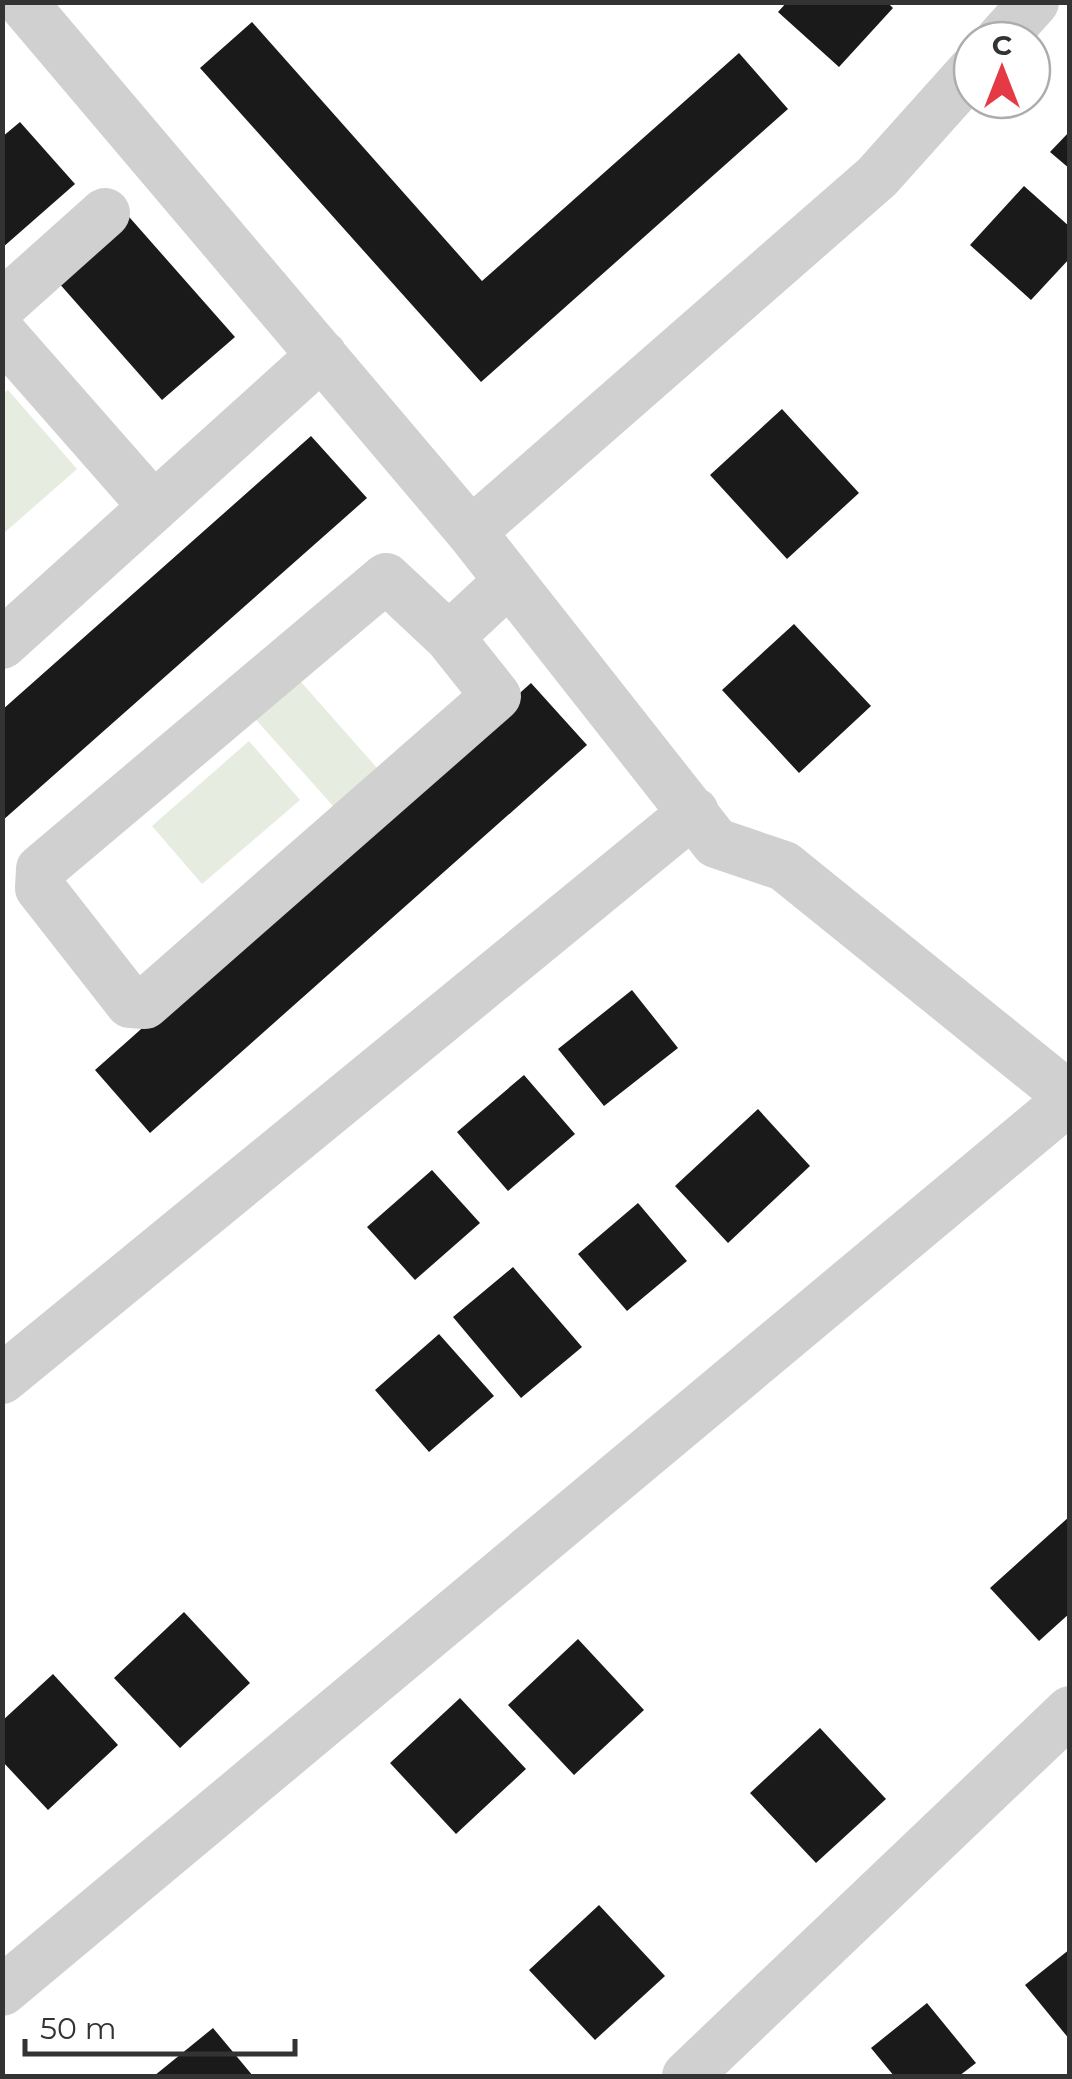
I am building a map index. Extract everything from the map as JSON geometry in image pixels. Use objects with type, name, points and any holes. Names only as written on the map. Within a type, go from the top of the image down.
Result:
[{"type":"street","points":[[2,1992],[1070,1098],[784,866],[716,843],[471,532],[22,2]]},
{"type":"street","points":[[471,532],[877,177],[952,93]]},
{"type":"street","points":[[2,305],[105,212]]},
{"type":"street","points":[[2,334],[154,507]]},
{"type":"street","points":[[2,644],[322,356]]},
{"type":"street","points":[[386,578],[449,637],[496,696],[145,1004],[130,1003],[40,888],[41,869],[386,578]]},
{"type":"street","points":[[449,637],[508,582]]},
{"type":"street","points":[[2,1379],[694,812]]},
{"type":"street","points":[[687,2076],[1070,1711]]},
{"type":"shaded area","points":[[8,390],[77,469],[3,534],[2,394]]},
{"type":"shaded area","points":[[294,674],[377,768],[334,807],[250,713]]},
{"type":"shaded area","points":[[249,741],[300,800],[202,884],[152,826]]},
{"type":"building","points":[[787,2],[887,2],[893,8],[839,67],[778,12]]},
{"type":"building","points":[[252,22],[482,281],[739,53],[788,109],[481,382],[200,68]]},
{"type":"building","points":[[20,122],[75,184],[2,248],[2,137]]},
{"type":"building","points":[[1070,131],[1070,169],[1050,152]]},
{"type":"building","points":[[1024,186],[1070,227],[1070,258],[1031,300],[970,245]]},
{"type":"building","points":[[123,210],[235,337],[162,400],[50,273]]},
{"type":"building","points":[[782,409],[859,493],[787,559],[710,475]]},
{"type":"building","points":[[311,436],[367,498],[2,821],[2,710]]},
{"type":"building","points":[[794,624],[871,706],[799,773],[722,690]]},
{"type":"building","points":[[531,683],[587,745],[150,1133],[95,1070]]},
{"type":"building","points":[[632,990],[678,1048],[604,1106],[558,1049]]},
{"type":"building","points":[[524,1075],[575,1134],[508,1191],[457,1132]]},
{"type":"building","points":[[758,1109],[810,1166],[728,1243],[675,1186]]},
{"type":"building","points":[[432,1170],[480,1223],[415,1280],[367,1227]]},
{"type":"building","points":[[638,1203],[687,1261],[627,1311],[578,1254]]},
{"type":"building","points":[[513,1267],[582,1347],[521,1398],[453,1317]]},
{"type":"building","points":[[439,1334],[494,1396],[429,1452],[375,1390]]},
{"type":"building","points":[[1070,1516],[1070,1613],[1039,1641],[990,1588]]},
{"type":"building","points":[[184,1612],[250,1683],[180,1748],[114,1678]]},
{"type":"building","points":[[578,1639],[644,1710],[574,1775],[508,1705]]},
{"type":"building","points":[[53,1674],[118,1745],[48,1810],[2,1761],[2,1721]]},
{"type":"building","points":[[460,1698],[526,1769],[456,1834],[390,1763]]},
{"type":"building","points":[[820,1728],[886,1799],[816,1863],[750,1793]]},
{"type":"building","points":[[599,1905],[665,1976],[595,2040],[529,1970]]},
{"type":"building","points":[[1070,1949],[1070,2040],[1025,1985]]},
{"type":"building","points":[[927,2003],[976,2063],[959,2076],[894,2076],[871,2048]]},
{"type":"building","points":[[213,2028],[253,2076],[154,2076]]}]
